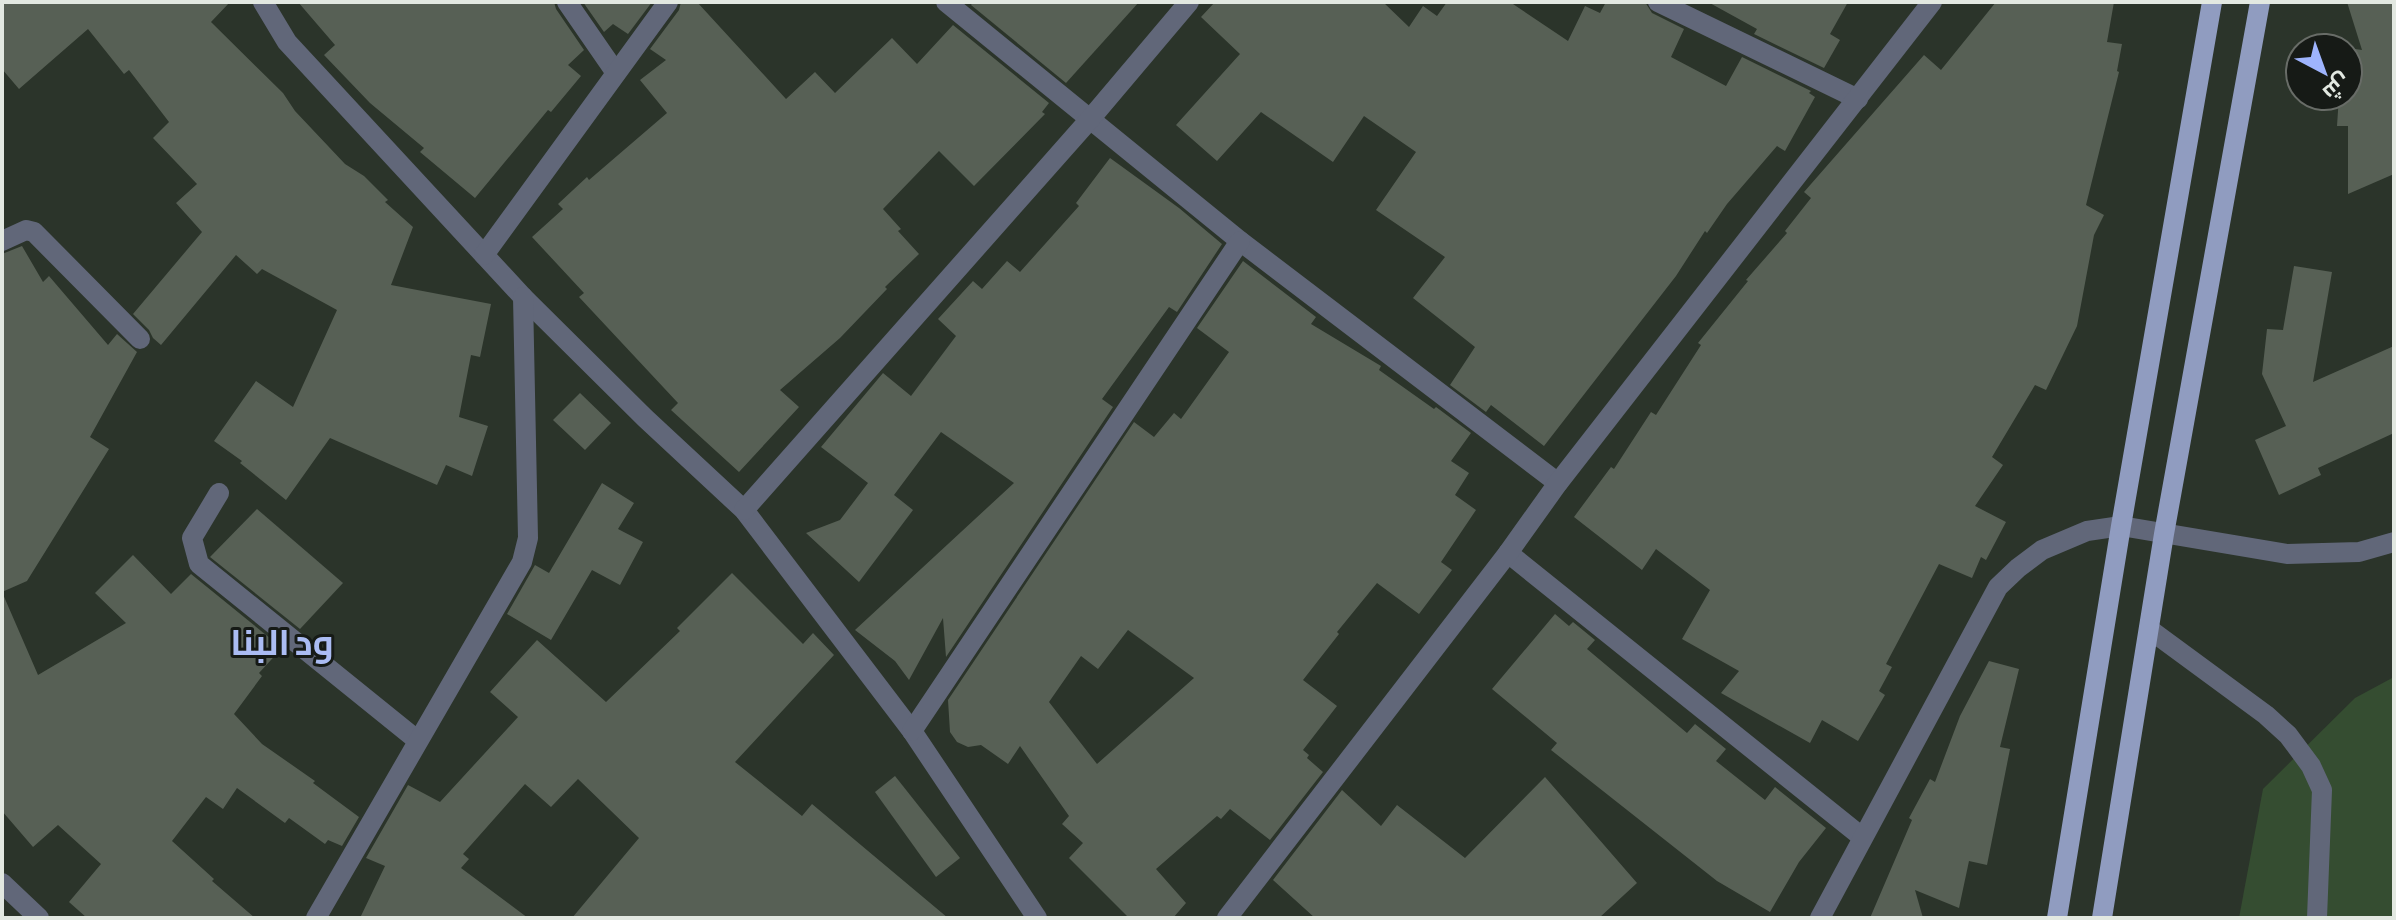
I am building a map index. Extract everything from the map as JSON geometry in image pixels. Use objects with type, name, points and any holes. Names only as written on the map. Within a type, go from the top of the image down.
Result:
[{"type":"main road","points":[[2057,918],[2212,2]]},
{"type":"main road","points":[[2102,918],[2164,534],[2260,2]]},
{"type":"street","points":[[263,2],[287,42],[523,297],[645,418],[744,510],[912,731],[1037,918]]},
{"type":"street","points":[[567,2],[616,73]]},
{"type":"street","points":[[484,255],[668,2]]},
{"type":"street","points":[[946,2],[1240,241],[1558,483]]},
{"type":"street","points":[[744,510],[1091,118],[1189,2]]},
{"type":"street","points":[[1658,2],[1858,99]]},
{"type":"street","points":[[1227,918],[1508,553],[1558,483],[1932,2]]},
{"type":"street","points":[[2,241],[26,230],[34,232],[140,339]]},
{"type":"street","points":[[912,731],[1240,241]]},
{"type":"street","points":[[316,918],[522,562],[528,538],[523,297]]},
{"type":"street","points":[[219,493],[192,538],[199,564],[417,740]]},
{"type":"street","points":[[1820,918],[1998,587],[2042,550],[2087,531],[2121,526],[2287,554],[2359,552],[2394,542]]},
{"type":"street","points":[[1508,553],[1862,837]]},
{"type":"street","points":[[2149,629],[2266,715],[2288,735],[2311,766],[2322,790],[2317,918]]},
{"type":"street","points":[[2,883],[39,918]]},
{"type":"green space","points":[[2394,677],[2394,918],[2239,918],[2263,789],[2355,698]]},
{"type":"building","points":[[2,2],[230,2],[211,22],[283,93],[295,111],[345,164],[364,176],[388,200],[385,202],[413,227],[391,285],[491,304],[480,357],[471,355],[459,417],[488,426],[472,476],[446,465],[437,485],[330,438],[286,500],[214,441],[256,381],[293,407],[337,310],[262,269],[257,274],[236,255],[161,345],[153,338],[133,314],[202,232],[176,203],[197,184],[153,138],[169,122],[129,70],[124,74],[88,29],[19,89],[2,69]]},
{"type":"building","points":[[298,2],[554,2],[584,50],[568,65],[581,76],[551,112],[548,110],[475,198],[420,152],[424,148],[370,103],[324,55],[335,45]]},
{"type":"building","points":[[583,2],[652,2],[628,34],[613,24],[604,32]]},
{"type":"building","points":[[681,2],[697,2],[786,99],[815,72],[835,93],[892,38],[917,64],[953,25],[1049,103],[1042,112],[1045,114],[974,186],[939,151],[883,209],[919,254],[840,338],[780,390],[799,407],[739,472],[671,410],[678,403],[579,297],[584,293],[532,237],[563,209],[558,204],[587,177],[589,180],[667,113],[640,80],[666,60],[650,49],[679,10]]},
{"type":"building","points":[[973,2],[1139,2],[1066,83],[971,5]]},
{"type":"building","points":[[1215,2],[1383,2],[1409,27],[1423,6],[1437,16],[1447,2],[1510,2],[1568,41],[1585,6],[1600,13],[1606,2],[1645,2],[1652,13],[1684,29],[1671,57],[1726,86],[1742,57],[1811,91],[1809,93],[1815,97],[1785,151],[1777,146],[1727,204],[1676,276],[1544,446],[1491,405],[1486,412],[1450,385],[1475,347],[1413,298],[1445,257],[1376,210],[1416,152],[1364,116],[1333,162],[1261,112],[1217,161],[1176,125],[1240,54],[1201,17]]},
{"type":"building","points":[[1708,2],[1848,2],[1830,34],[1840,40],[1824,68],[1754,34],[1757,29]]},
{"type":"building","points":[[1996,2],[2114,2],[2107,42],[2122,44],[2119,72],[2086,205],[2104,215],[2094,235],[2077,326],[2046,390],[2035,385],[1992,457],[2003,465],[1975,506],[2006,522],[1986,560],[1981,557],[1972,578],[1939,564],[1886,664],[1892,667],[1879,691],[1885,695],[1858,741],[1822,720],[1810,743],[1721,693],[1739,671],[1682,639],[1710,590],[1656,549],[1642,570],[1574,517],[1611,467],[1614,469],[1651,412],[1656,415],[1701,345],[1698,343],[1787,233],[1785,231],[1811,198],[1804,192],[1924,55],[1941,70]]},
{"type":"building","points":[[2347,2],[2394,2],[2394,174],[2348,194],[2348,126],[2337,126],[2338,112],[2364,112],[2364,32],[2356,32]]},
{"type":"building","points":[[1110,158],[1222,244],[1177,312],[1169,307],[1102,399],[1113,407],[946,657],[943,618],[909,680],[895,661],[855,630],[1014,483],[941,432],[894,495],[913,510],[859,582],[806,533],[840,520],[868,483],[821,447],[883,373],[911,396],[956,336],[938,319],[973,281],[982,289],[1007,261],[1020,272],[1079,206],[1076,203]]},
{"type":"building","points":[[22,246],[43,282],[49,276],[108,345],[117,334],[137,352],[90,437],[109,449],[27,581],[2,592],[2,254]]},
{"type":"building","points":[[1243,261],[1316,317],[1311,324],[1381,366],[1379,370],[1471,433],[1451,461],[1469,473],[1455,495],[1476,510],[1441,562],[1452,570],[1419,614],[1377,583],[1303,680],[1337,706],[1303,750],[1309,755],[1307,758],[1323,772],[1270,840],[1230,809],[1221,819],[1217,816],[1156,869],[1186,903],[1173,918],[1129,918],[1069,858],[1083,843],[1062,824],[1069,816],[1020,746],[1008,764],[981,745],[968,747],[957,742],[950,732],[948,700],[1134,422],[1154,437],[1174,413],[1181,419],[1229,352],[1197,328]],"holes":[[[1128,630],[1194,678],[1097,764],[1049,702],[1081,656],[1098,669]]]},
{"type":"building","points":[[2294,266],[2332,272],[2313,382],[2394,346],[2394,433],[2318,468],[2321,475],[2279,495],[2255,440],[2286,426],[2262,374],[2267,329],[2283,330]]},
{"type":"building","points":[[580,393],[611,423],[585,450],[553,420]]},
{"type":"building","points":[[602,483],[634,503],[618,529],[643,542],[620,585],[592,570],[551,640],[507,614],[535,565],[549,573]]},
{"type":"building","points":[[257,509],[343,583],[300,629],[210,557]]},
{"type":"building","points":[[133,555],[171,594],[191,574],[282,648],[259,673],[262,676],[234,714],[262,744],[359,817],[342,846],[328,840],[325,844],[289,818],[285,823],[237,788],[223,809],[206,797],[172,841],[255,918],[87,918],[69,902],[101,864],[58,825],[33,847],[2,811],[2,592],[38,675],[126,623],[95,593]]},
{"type":"building","points":[[732,573],[803,644],[813,633],[834,655],[735,762],[802,816],[812,804],[948,918],[572,918],[639,838],[578,779],[551,807],[525,784],[463,854],[469,859],[461,868],[528,918],[360,918],[385,866],[366,858],[408,785],[440,802],[518,717],[490,692],[537,640],[606,702],[680,631],[677,628]]},
{"type":"building","points":[[1555,614],[1569,626],[1573,622],[1595,640],[1587,649],[1687,733],[1695,724],[1726,749],[1716,761],[1765,800],[1775,787],[1826,828],[1799,862],[1770,912],[1717,881],[1551,750],[1557,743],[1492,689]]},
{"type":"building","points":[[1989,661],[2019,669],[2000,747],[2010,749],[1987,865],[1969,861],[1959,908],[1915,890],[1923,918],[1870,918],[1912,820],[1909,818],[1930,779],[1935,782],[1960,716]]},
{"type":"building","points":[[895,776],[960,858],[936,877],[875,792]]},
{"type":"building","points":[[1545,777],[1637,883],[1599,918],[1315,918],[1273,880],[1342,790],[1381,826],[1397,805],[1465,858]]},
{"type":"district","name":"ود البنا","points":[[282,642]]}]
